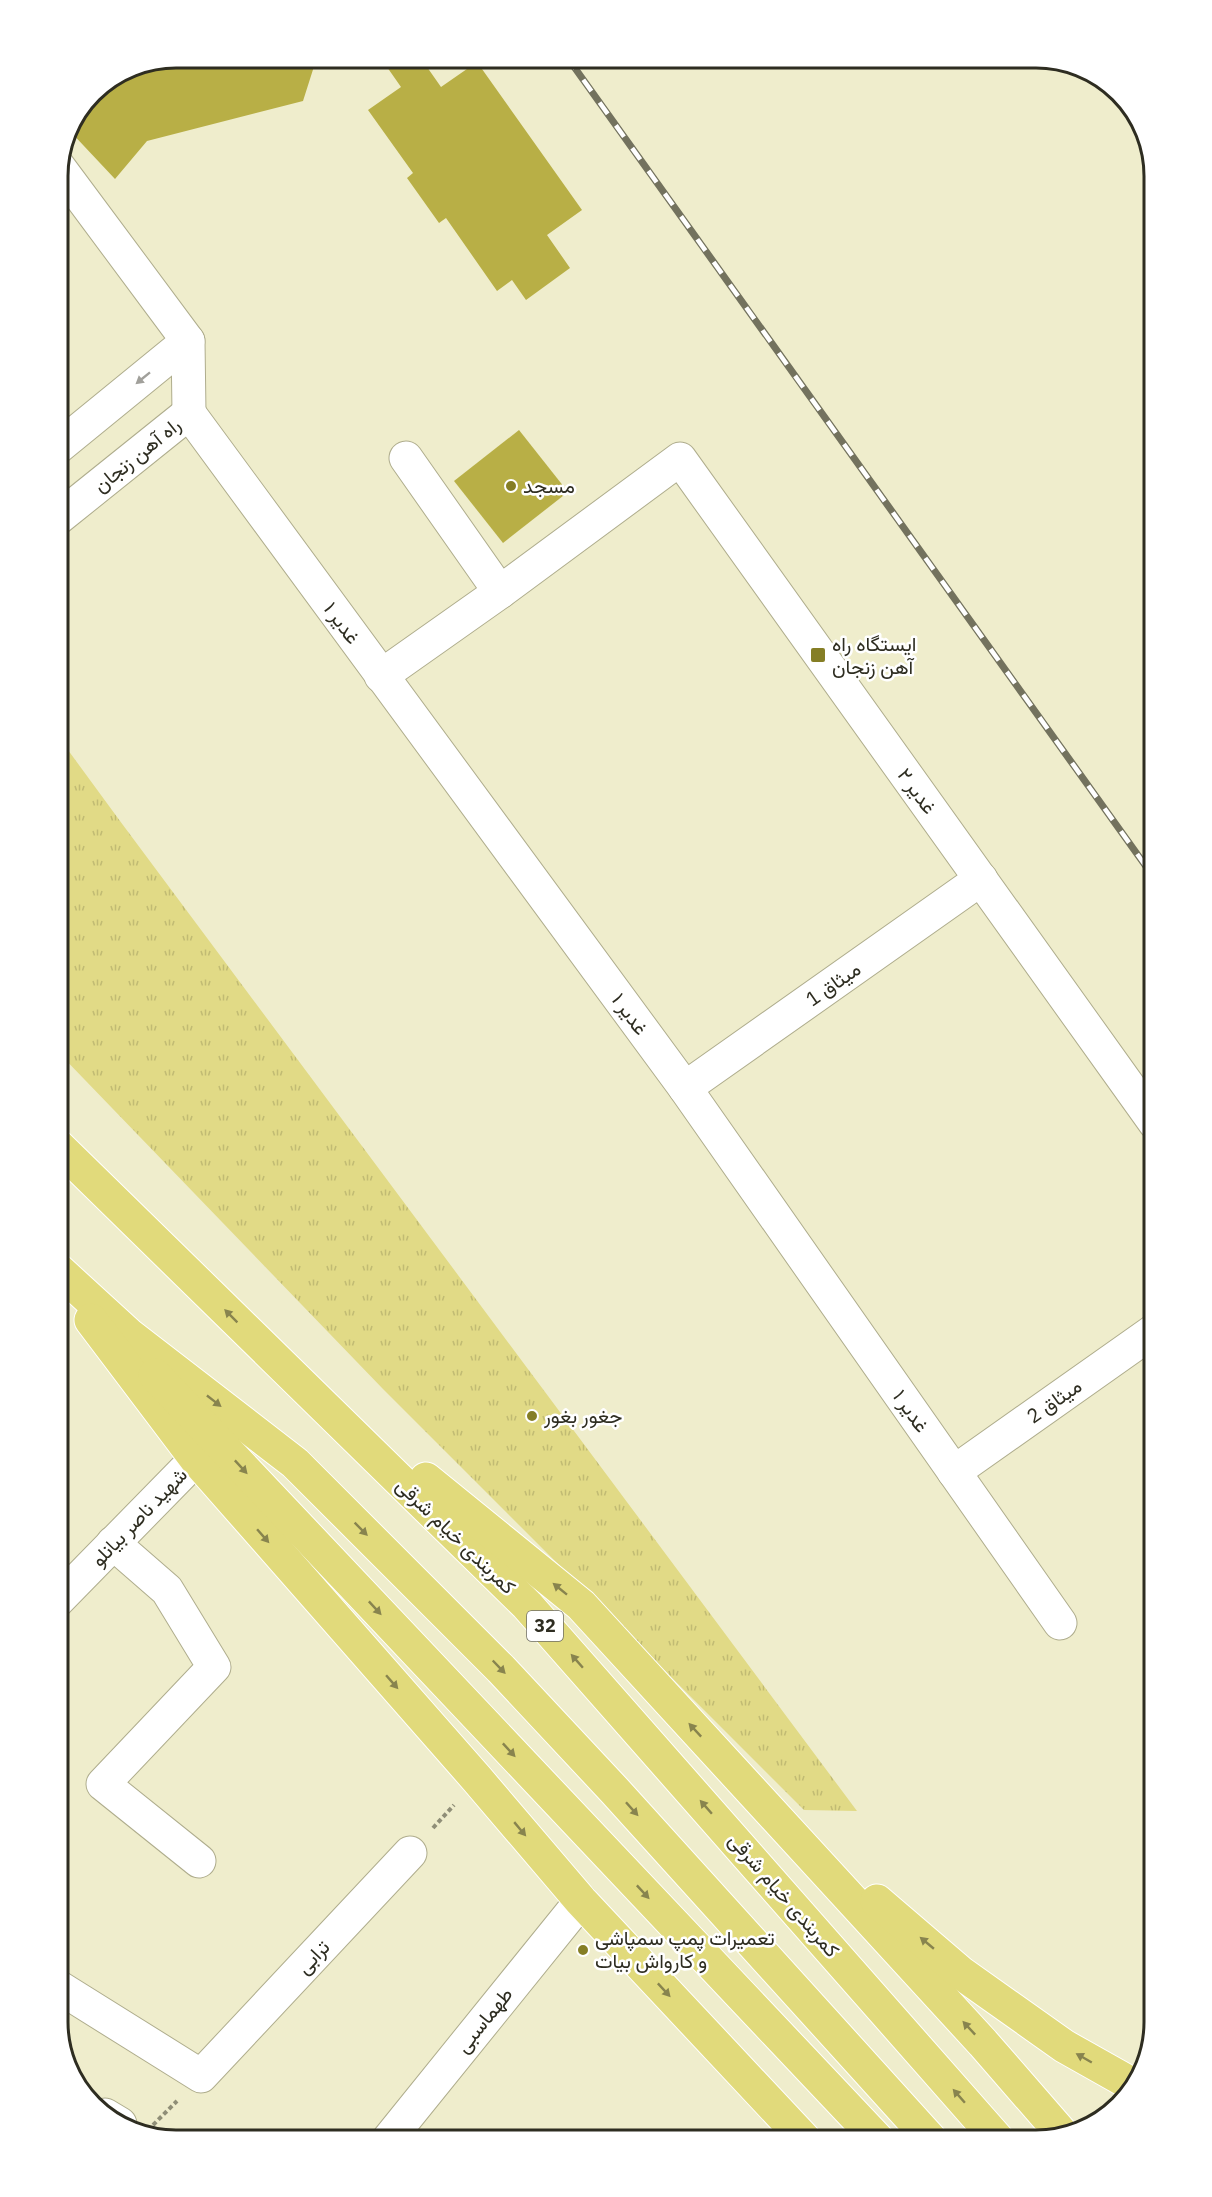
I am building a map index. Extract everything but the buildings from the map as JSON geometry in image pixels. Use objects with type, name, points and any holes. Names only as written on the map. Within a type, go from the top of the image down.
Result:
[{"type":"highway","name":"کمربندی خیام شرقی","points":[[68,1156],[527,1605],[989,2130]]},
{"type":"highway","points":[[68,1282],[128,1334],[295,1463],[526,1695],[922,2130]]},
{"type":"highway","points":[[68,1284],[868,2130]]},
{"type":"highway","points":[[68,1287],[196,1459],[581,1901],[795,2130]]},
{"type":"highway","points":[[261,1346],[581,1605],[983,2043],[1056,2127]]},
{"type":"highway","points":[[767,1808],[961,1973],[1064,2046],[1126,2081]]},
{"type":"street","points":[[68,179],[188,340],[189,413]]},
{"type":"street","points":[[68,439],[188,340]]},
{"type":"street","name":"راه آهن زنجان","points":[[68,510],[189,413]]},
{"type":"street","name":"غدیر ۱","points":[[189,413],[685,1088],[1060,1623]]},
{"type":"street","points":[[381,676],[501,592],[406,458]]},
{"type":"street","name":"غدیر ۲","points":[[501,592],[680,459],[1144,1108]]},
{"type":"street","name":"میثاق 1","points":[[685,1088],[981,879]]},
{"type":"street","name":"میثاق 2","points":[[954,1472],[1144,1338]]},
{"type":"street","name":"شهید ناصر بیانلو","points":[[68,1590],[196,1459]]},
{"type":"street","points":[[113,1543],[167,1590],[214,1667],[103,1784],[199,1861]]},
{"type":"street","name":"ترابی","points":[[201,2076],[410,1853]]},
{"type":"street","name":"طهماسبی","points":[[397,2129],[581,1901]]},
{"type":"street","points":[[68,1993],[201,2076]]},
{"type":"path","points":[[410,1853],[477,1779]]},
{"type":"path","points":[[151,2126],[201,2076]]},
{"type":"green space","points":[[68,750],[857,1811],[804,1810],[383,1389],[68,1062]]},
{"type":"railway","points":[[575,68],[1144,864]]},
{"type":"place","name":"مسجد","points":[[511,486]]},
{"type":"place","name":"ایستگاه راه آهن زنجان","points":[[818,655]]},
{"type":"place","name":"جغور بغور","points":[[532,1416]]},
{"type":"place","name":"تعمیرات پمپ سمپاشی و کارواش بیات","points":[[583,1950]]}]
